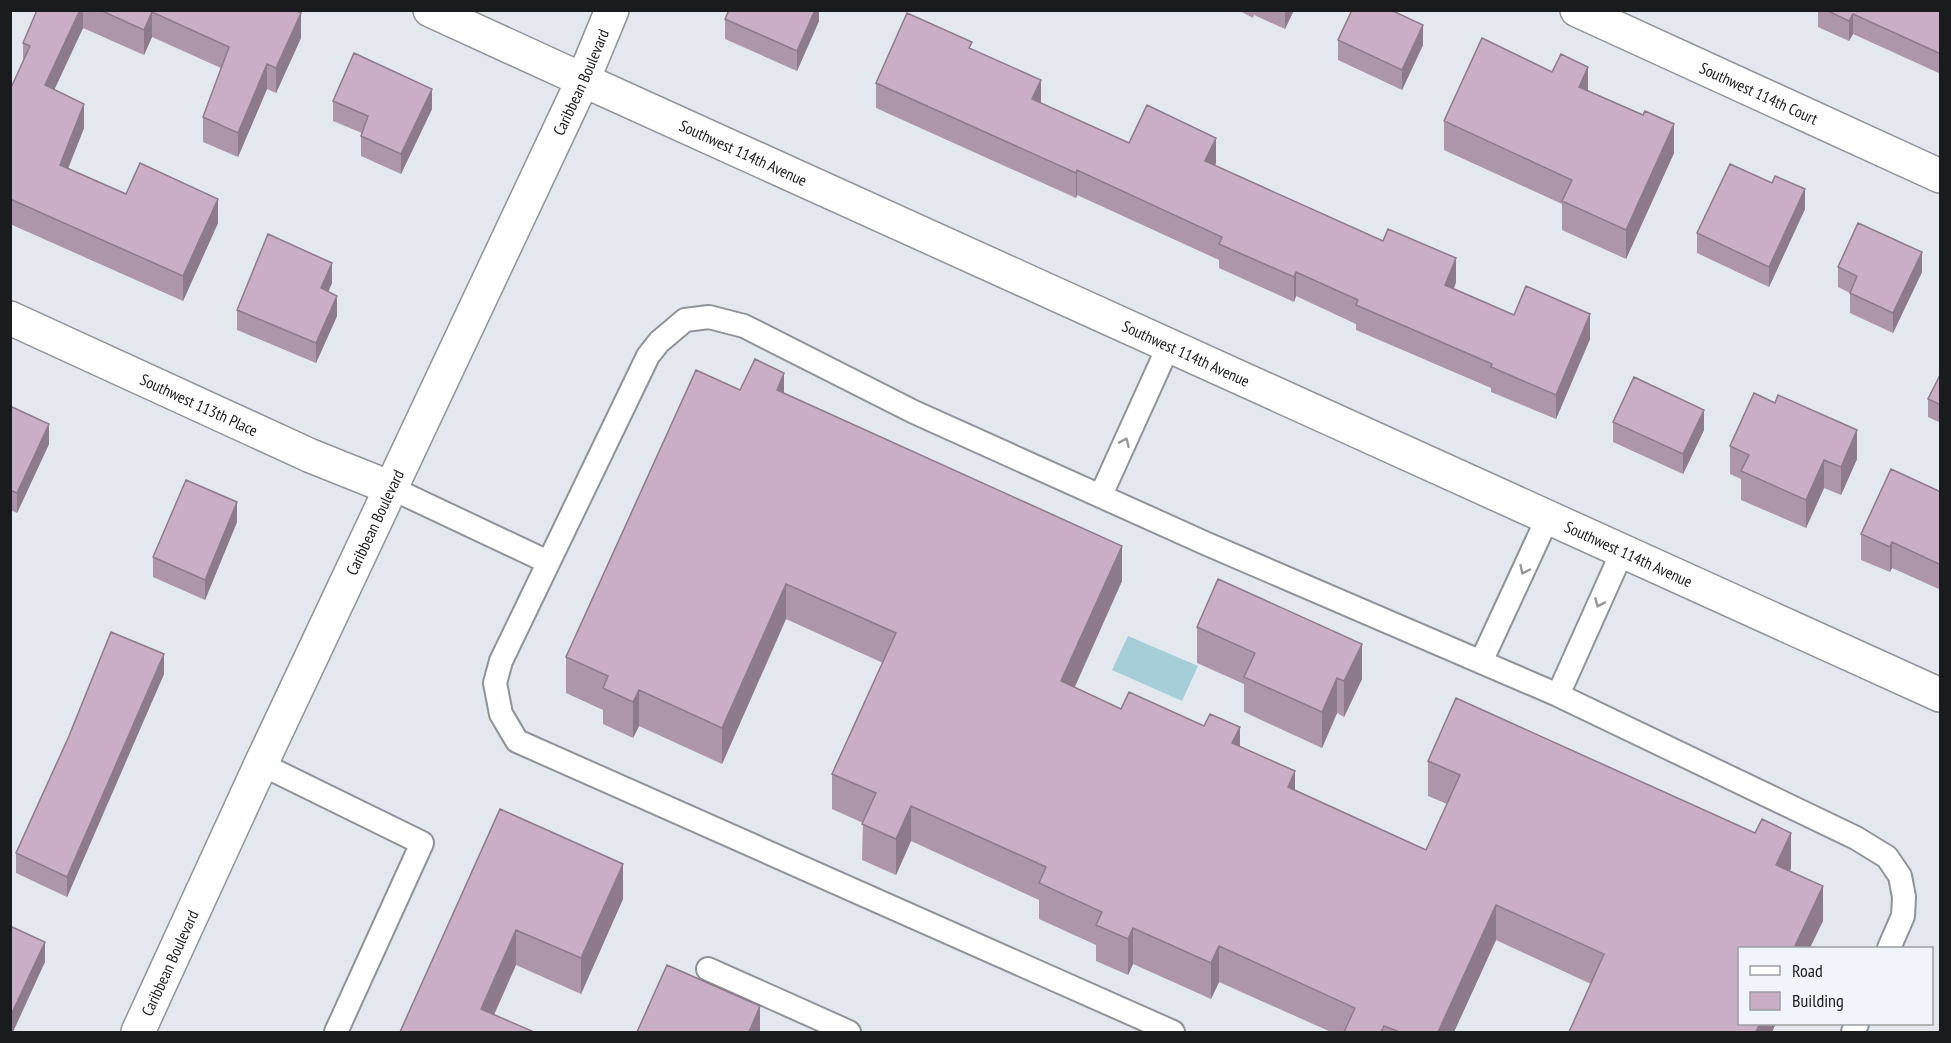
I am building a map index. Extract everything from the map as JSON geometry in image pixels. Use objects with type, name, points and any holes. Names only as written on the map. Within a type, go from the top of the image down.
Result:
[{"type":"street","name":"Southwest 114th Avenue","points":[[430,10],[1941,695]]},
{"type":"street","name":"Caribbean Boulevard","points":[[138,1032],[261,764],[583,80],[612,10]]},
{"type":"street","name":"Southwest 114th Court","points":[[1577,10],[1941,176]]},
{"type":"street","name":"Southwest 113th Place","points":[[10,318],[311,456],[391,488]]},
{"type":"lane","points":[[1173,1032],[517,741],[501,714],[495,683],[501,661],[648,356],[659,342],[685,320],[709,317],[744,326],[914,412],[1207,544],[1558,695],[1856,838],[1887,857],[1900,876],[1904,897],[1903,916],[1889,947]]},
{"type":"lane","points":[[1101,495],[1169,345]]},
{"type":"lane","points":[[391,488],[548,562]]},
{"type":"lane","points":[[1481,662],[1548,517]]},
{"type":"lane","points":[[1558,695],[1623,550]]},
{"type":"lane","points":[[261,764],[422,843],[336,1032]]},
{"type":"lane","points":[[708,969],[849,1032]]},
{"type":"water","points":[[1128,636],[1198,666],[1182,701],[1112,670]]},
{"type":"building","points":[[37,10],[80,10],[45,85],[84,104],[60,165],[126,194],[140,163],[218,199],[183,276],[10,199],[10,90],[30,46],[23,43]]},
{"type":"building","points":[[100,10],[295,10],[301,13],[276,68],[267,64],[238,133],[203,117],[229,47],[152,12],[144,30]]},
{"type":"building","points":[[729,10],[815,10],[797,51],[725,19]]},
{"type":"building","points":[[1352,10],[1391,10],[1423,25],[1402,70],[1338,40]]},
{"type":"building","points":[[1826,10],[1941,10],[1941,54],[1853,14],[1849,21]]},
{"type":"building","points":[[907,13],[972,42],[969,48],[1041,80],[1032,99],[1129,143],[1147,105],[1216,138],[1205,161],[1383,241],[1388,229],[1456,258],[1445,285],[1514,315],[1526,286],[1590,314],[1556,395],[1491,367],[1492,364],[1356,305],[1358,300],[1296,272],[1294,277],[1219,244],[1222,237],[1077,170],[1076,173],[876,83]]},
{"type":"building","points":[[1482,38],[1552,72],[1561,54],[1588,67],[1579,87],[1643,115],[1645,111],[1674,124],[1626,230],[1562,201],[1572,180],[1444,121]]},
{"type":"building","points":[[354,53],[432,89],[401,154],[361,136],[368,116],[333,101]]},
{"type":"building","points":[[1730,164],[1772,183],[1775,176],[1805,189],[1769,267],[1697,233]]},
{"type":"building","points":[[1858,223],[1922,252],[1893,313],[1850,293],[1857,276],[1838,267]]},
{"type":"building","points":[[268,234],[332,263],[321,288],[337,296],[316,343],[237,310]]},
{"type":"building","points":[[755,359],[784,373],[777,390],[1122,546],[1061,681],[1121,709],[1129,692],[1204,726],[1210,714],[1240,727],[1232,743],[1295,771],[1288,787],[1426,850],[1460,775],[1428,761],[1456,698],[1755,833],[1762,819],[1791,833],[1776,865],[1823,886],[1794,947],[1738,947],[1738,1025],[1759,1025],[1756,1032],[1569,1032],[1604,954],[1496,905],[1438,1032],[1400,1032],[1384,1026],[1381,1032],[1344,1032],[1355,1008],[1219,946],[1211,963],[1133,928],[1128,939],[1096,925],[1102,912],[1039,883],[1046,867],[911,806],[896,839],[862,824],[876,793],[832,774],[896,633],[786,584],[722,728],[639,690],[633,702],[603,688],[608,676],[566,657],[696,370],[740,390]]},
{"type":"building","points":[[1941,373],[1941,405],[1928,399]]},
{"type":"building","points":[[1634,377],[1704,410],[1683,454],[1613,422]]},
{"type":"building","points":[[1754,393],[1775,403],[1778,395],[1857,430],[1841,467],[1824,460],[1806,500],[1741,471],[1749,455],[1730,446]]},
{"type":"building","points":[[10,406],[49,424],[17,493],[10,490]]},
{"type":"building","points":[[1891,469],[1941,492],[1941,565],[1892,542],[1890,547],[1861,534]]},
{"type":"building","points":[[186,480],[237,502],[205,580],[153,557]]},
{"type":"building","points":[[1218,579],[1362,644],[1344,681],[1337,678],[1322,712],[1244,677],[1255,653],[1197,627]]},
{"type":"building","points":[[111,632],[164,654],[67,877],[16,853],[69,736]]},
{"type":"building","points":[[500,809],[623,864],[581,958],[516,930],[481,1009],[534,1032],[400,1032]]},
{"type":"building","points":[[10,926],[45,942],[10,1017]]},
{"type":"building","points":[[667,965],[760,1006],[749,1032],[637,1032]]}]
